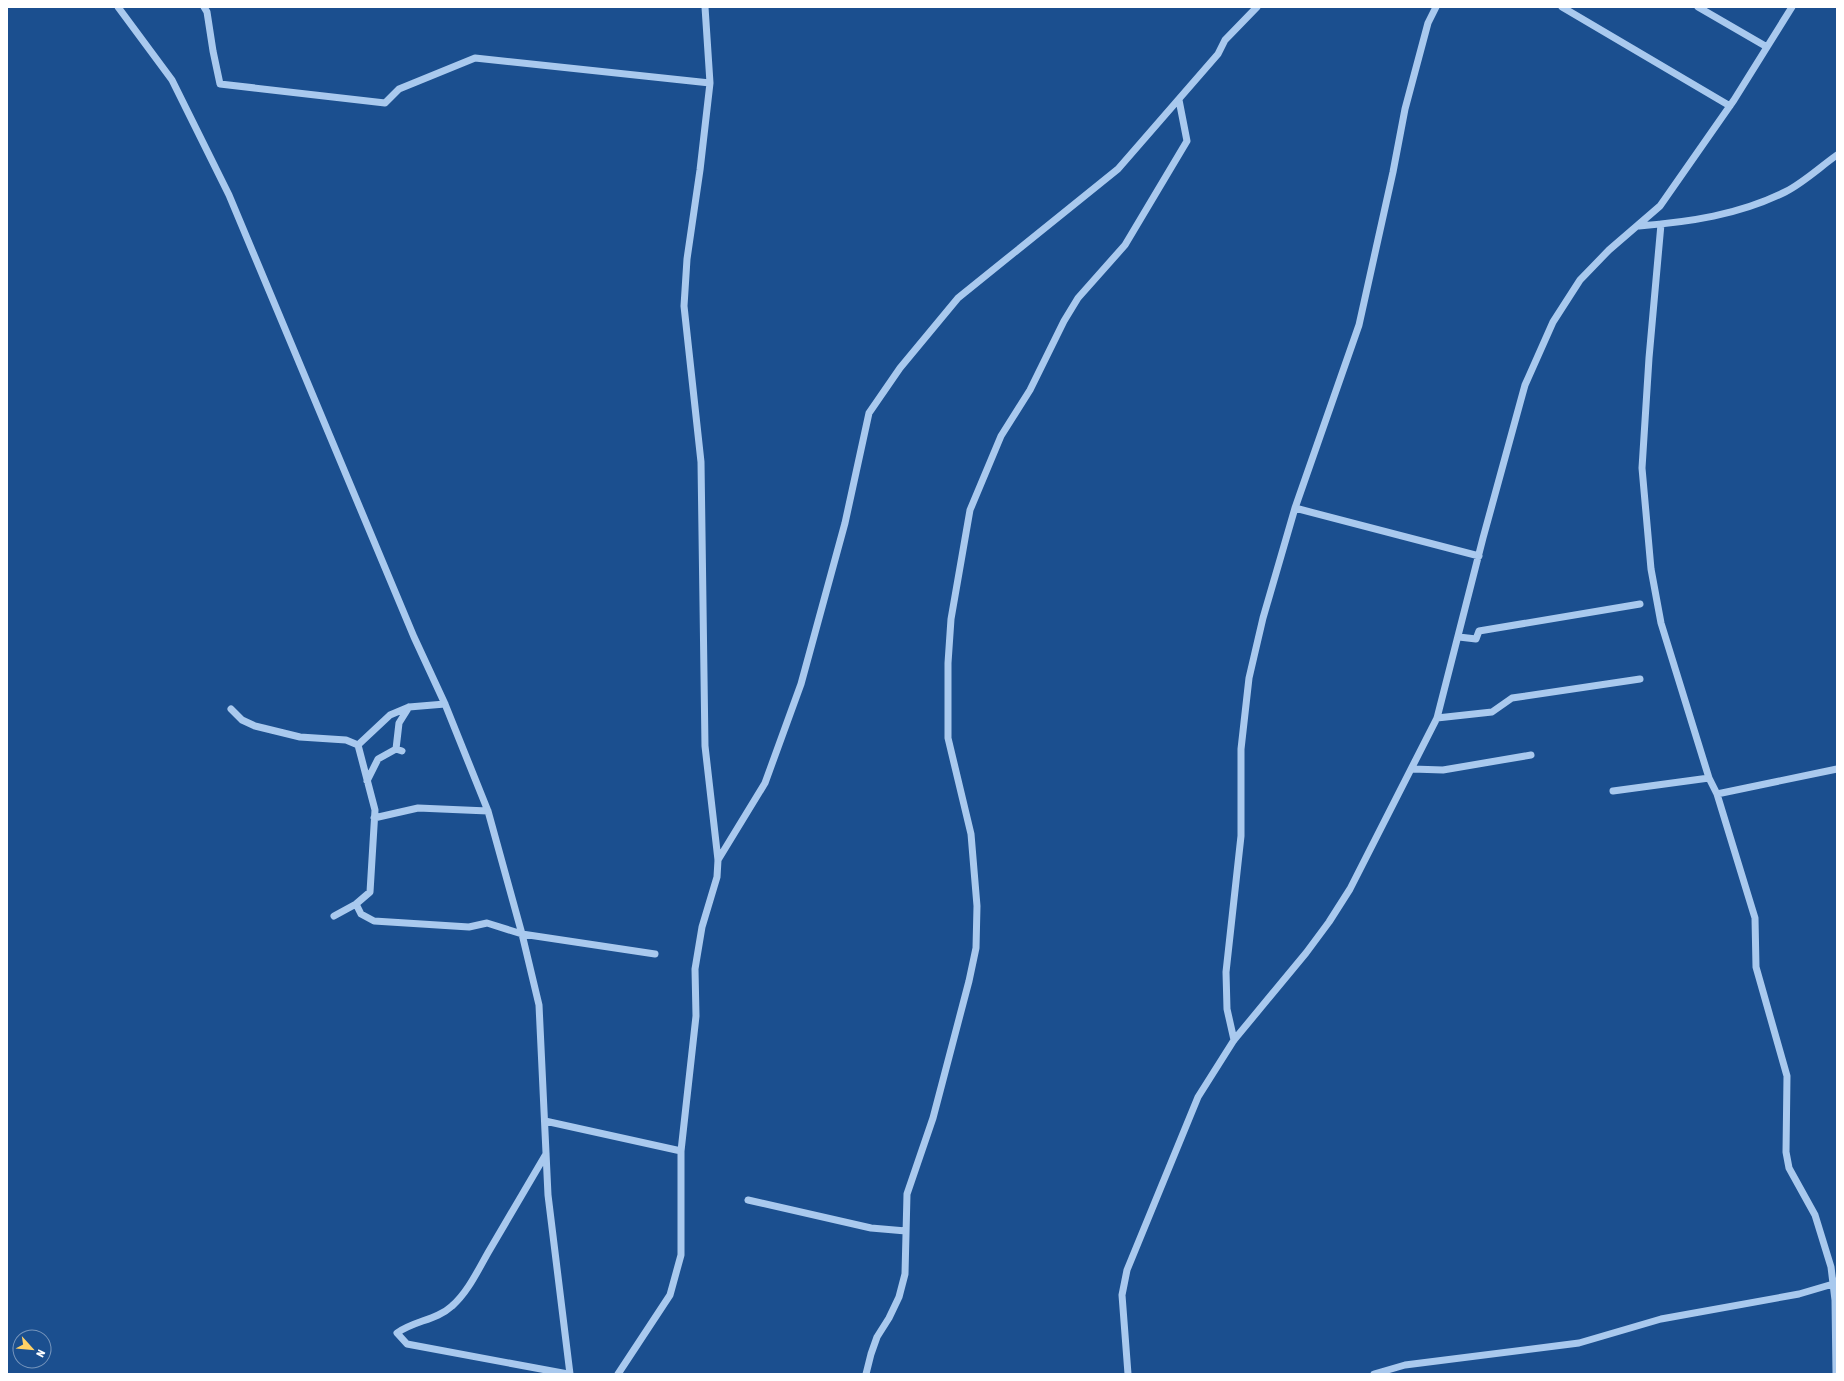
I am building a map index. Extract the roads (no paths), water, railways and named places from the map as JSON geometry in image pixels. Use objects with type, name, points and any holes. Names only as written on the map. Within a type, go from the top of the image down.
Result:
[{"type":"street","points":[[118,7],[172,80],[229,195],[414,638],[445,704],[488,811],[522,934],[539,1005],[548,1195],[569,1374],[407,1344],[397,1333],[403,1328],[440,1314],[451,1307],[459,1299],[546,1154]]},
{"type":"street","points":[[204,7],[207,12],[220,84],[385,103],[399,90],[475,58],[710,83]]},
{"type":"street","points":[[618,1374],[670,1295],[681,1255],[681,1151],[696,1016],[696,969],[702,927],[717,877],[718,860],[705,746],[701,462],[684,306],[687,259],[700,170],[710,83],[705,7]]},
{"type":"street","points":[[718,860],[765,783],[801,684],[845,523],[869,413],[900,368],[958,298],[1118,169],[1218,54],[1225,40],[1257,7]]},
{"type":"street","points":[[1234,1040],[1227,1009],[1226,972],[1241,836],[1241,749],[1249,678],[1295,508],[1359,325],[1393,172],[1405,109],[1428,23],[1436,7]]},
{"type":"street","points":[[1562,7],[1730,106]]},
{"type":"street","points":[[1698,7],[1767,47]]},
{"type":"street","points":[[1128,1374],[1122,1295],[1127,1270],[1198,1097],[1234,1040],[1306,953],[1329,922],[1350,889],[1438,718],[1479,556],[1525,385],[1538,352],[1553,322],[1580,280],[1609,250],[1639,226],[1660,206],[1730,106],[1792,7]]},
{"type":"street","points":[[866,1374],[877,1337],[896,1304],[905,1274],[907,1194],[932,1118],[969,981],[976,948],[978,906],[970,834],[948,738],[948,663],[951,619],[970,510],[1001,436],[1030,390],[1071,309],[1078,298],[1125,244],[1187,141],[1179,100]]},
{"type":"street","points":[[1639,226],[1677,223],[1740,211],[1786,192],[1837,155]]},
{"type":"street","points":[[1661,224],[1649,358],[1642,468],[1651,569],[1660,623],[1709,778],[1717,794],[1755,918],[1756,967],[1787,1076],[1786,1152],[1789,1168],[1815,1215],[1835,1281],[1836,1374]]},
{"type":"street","points":[[1295,508],[1479,556]]},
{"type":"street","points":[[1459,637],[1476,639],[1479,631],[1640,604]]},
{"type":"street","points":[[1438,718],[1492,712],[1512,698],[1640,679]]},
{"type":"street","points":[[358,745],[390,715],[409,707],[445,704]]},
{"type":"street","points":[[367,781],[378,759],[399,750],[399,723],[409,707]]},
{"type":"street","points":[[231,709],[242,720],[255,726],[300,737],[346,740],[358,745]]},
{"type":"street","points":[[334,916],[356,904],[370,892],[375,810],[358,745]]},
{"type":"street","points":[[1412,769],[1443,770],[1531,755]]},
{"type":"street","points":[[1717,794],[1837,769]]},
{"type":"street","points":[[1613,791],[1709,778]]},
{"type":"street","points":[[374,818],[418,808],[488,811]]},
{"type":"street","points":[[356,904],[361,914],[374,921],[469,927],[487,923],[522,934],[655,954]]},
{"type":"street","points":[[545,1121],[681,1151]]},
{"type":"street","points":[[748,1200],[871,1228],[906,1231]]},
{"type":"street","points":[[1374,1374],[1405,1365],[1579,1343],[1661,1319],[1799,1294],[1835,1281]]}]
